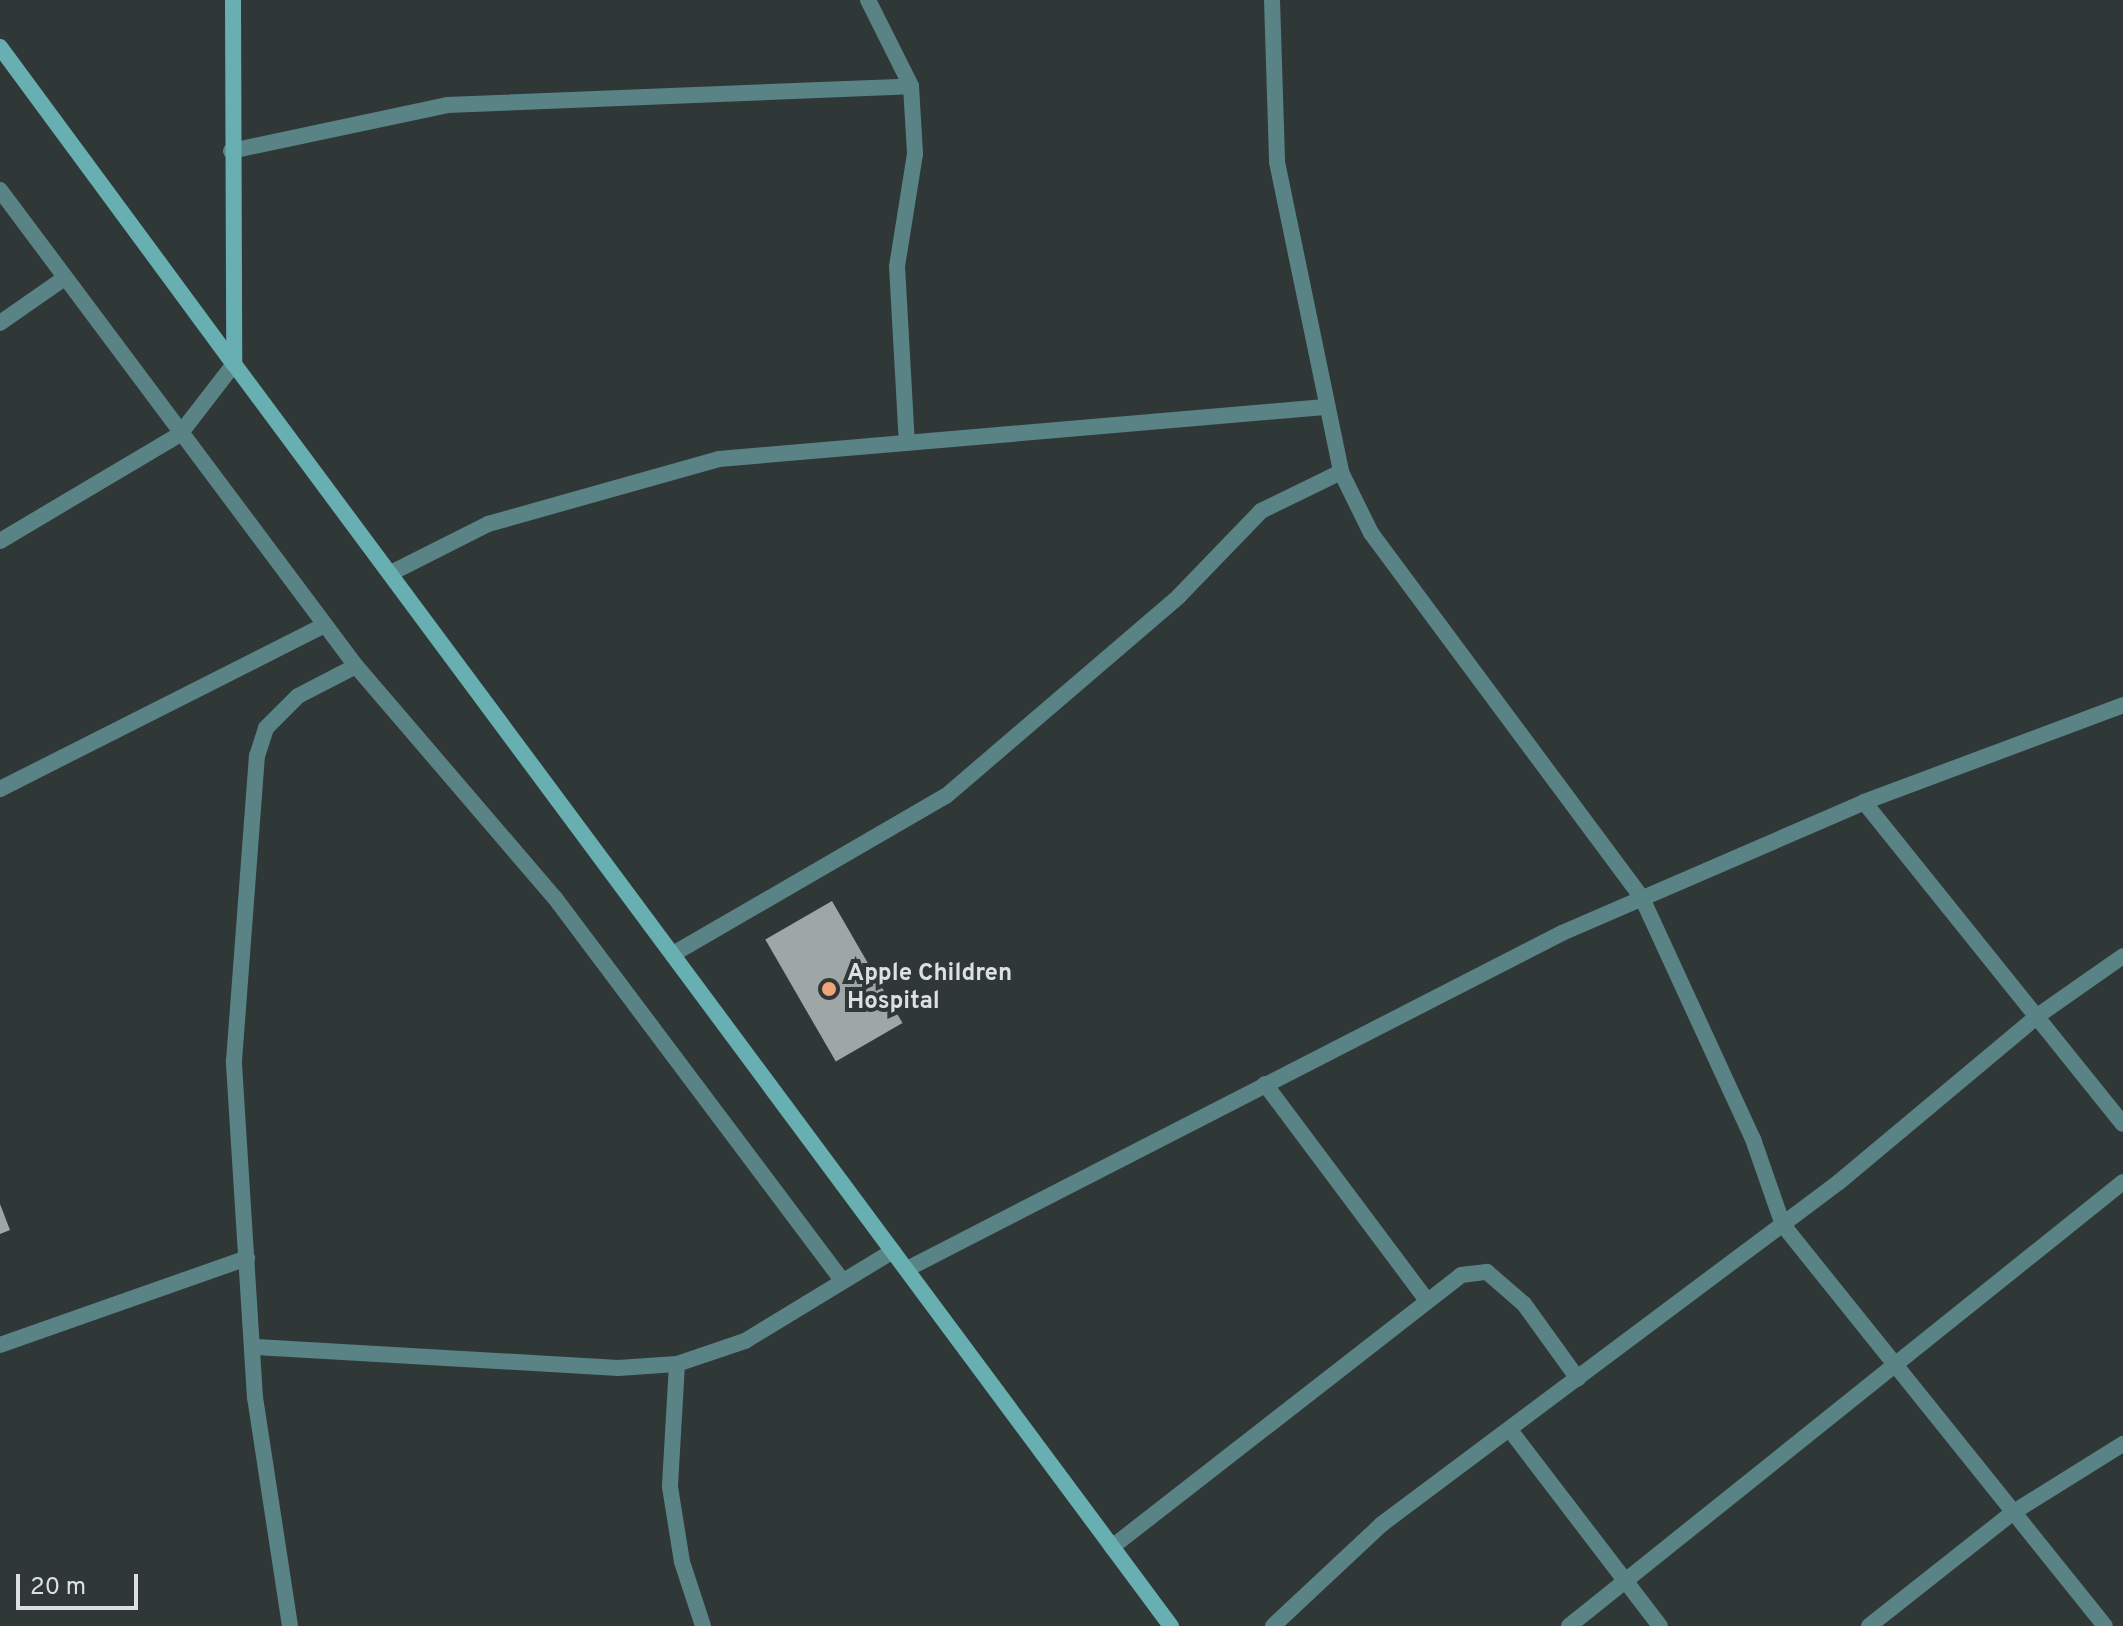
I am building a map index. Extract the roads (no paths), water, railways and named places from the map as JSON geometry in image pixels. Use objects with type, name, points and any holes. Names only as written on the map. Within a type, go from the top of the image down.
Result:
[{"type":"street","points":[[0,541],[180,434],[234,364],[231,151],[233,0]]},
{"type":"street","points":[[868,0],[911,86],[915,154],[897,266],[907,443]]},
{"type":"street","points":[[1272,0],[1277,162],[1325,407],[1341,472],[1371,533],[1642,898],[1753,1139],[1783,1225],[2105,1626]]},
{"type":"street","points":[[0,47],[1171,1626]]},
{"type":"street","points":[[231,151],[447,105],[911,86]]},
{"type":"street","points":[[0,190],[63,279],[356,666],[555,898],[840,1278]]},
{"type":"street","points":[[0,323],[63,279]]},
{"type":"street","points":[[391,573],[488,524],[719,459],[1325,407]]},
{"type":"street","points":[[673,954],[946,796],[1179,596],[1261,511],[1341,472]]},
{"type":"street","points":[[0,789],[325,625]]},
{"type":"street","points":[[290,1626],[255,1398],[256,1347],[234,1061],[257,756],[266,728],[298,696],[356,666]]},
{"type":"street","points":[[907,1269],[1265,1084],[1642,898],[1864,802],[2123,705]]},
{"type":"street","points":[[1864,802],[2123,1124]]},
{"type":"street","points":[[1273,1626],[1382,1524],[1783,1225],[2036,1017],[2123,956]]},
{"type":"street","points":[[1265,1084],[1426,1299]]},
{"type":"street","points":[[1569,1626],[2123,1182]]},
{"type":"street","points":[[256,1347],[618,1368],[677,1364],[745,1341],[840,1278],[893,1251]]},
{"type":"street","points":[[0,1345],[247,1258]]},
{"type":"street","points":[[1112,1547],[1426,1299],[1461,1275],[1487,1272],[1524,1304],[1578,1379]]},
{"type":"street","points":[[677,1364],[670,1487],[682,1562],[703,1626]]},
{"type":"street","points":[[1510,1430],[1660,1626]]},
{"type":"street","points":[[1869,1626],[2012,1513],[2123,1444]]},
{"type":"place","name":"Apple Children Hospital","points":[[829,989]]}]
